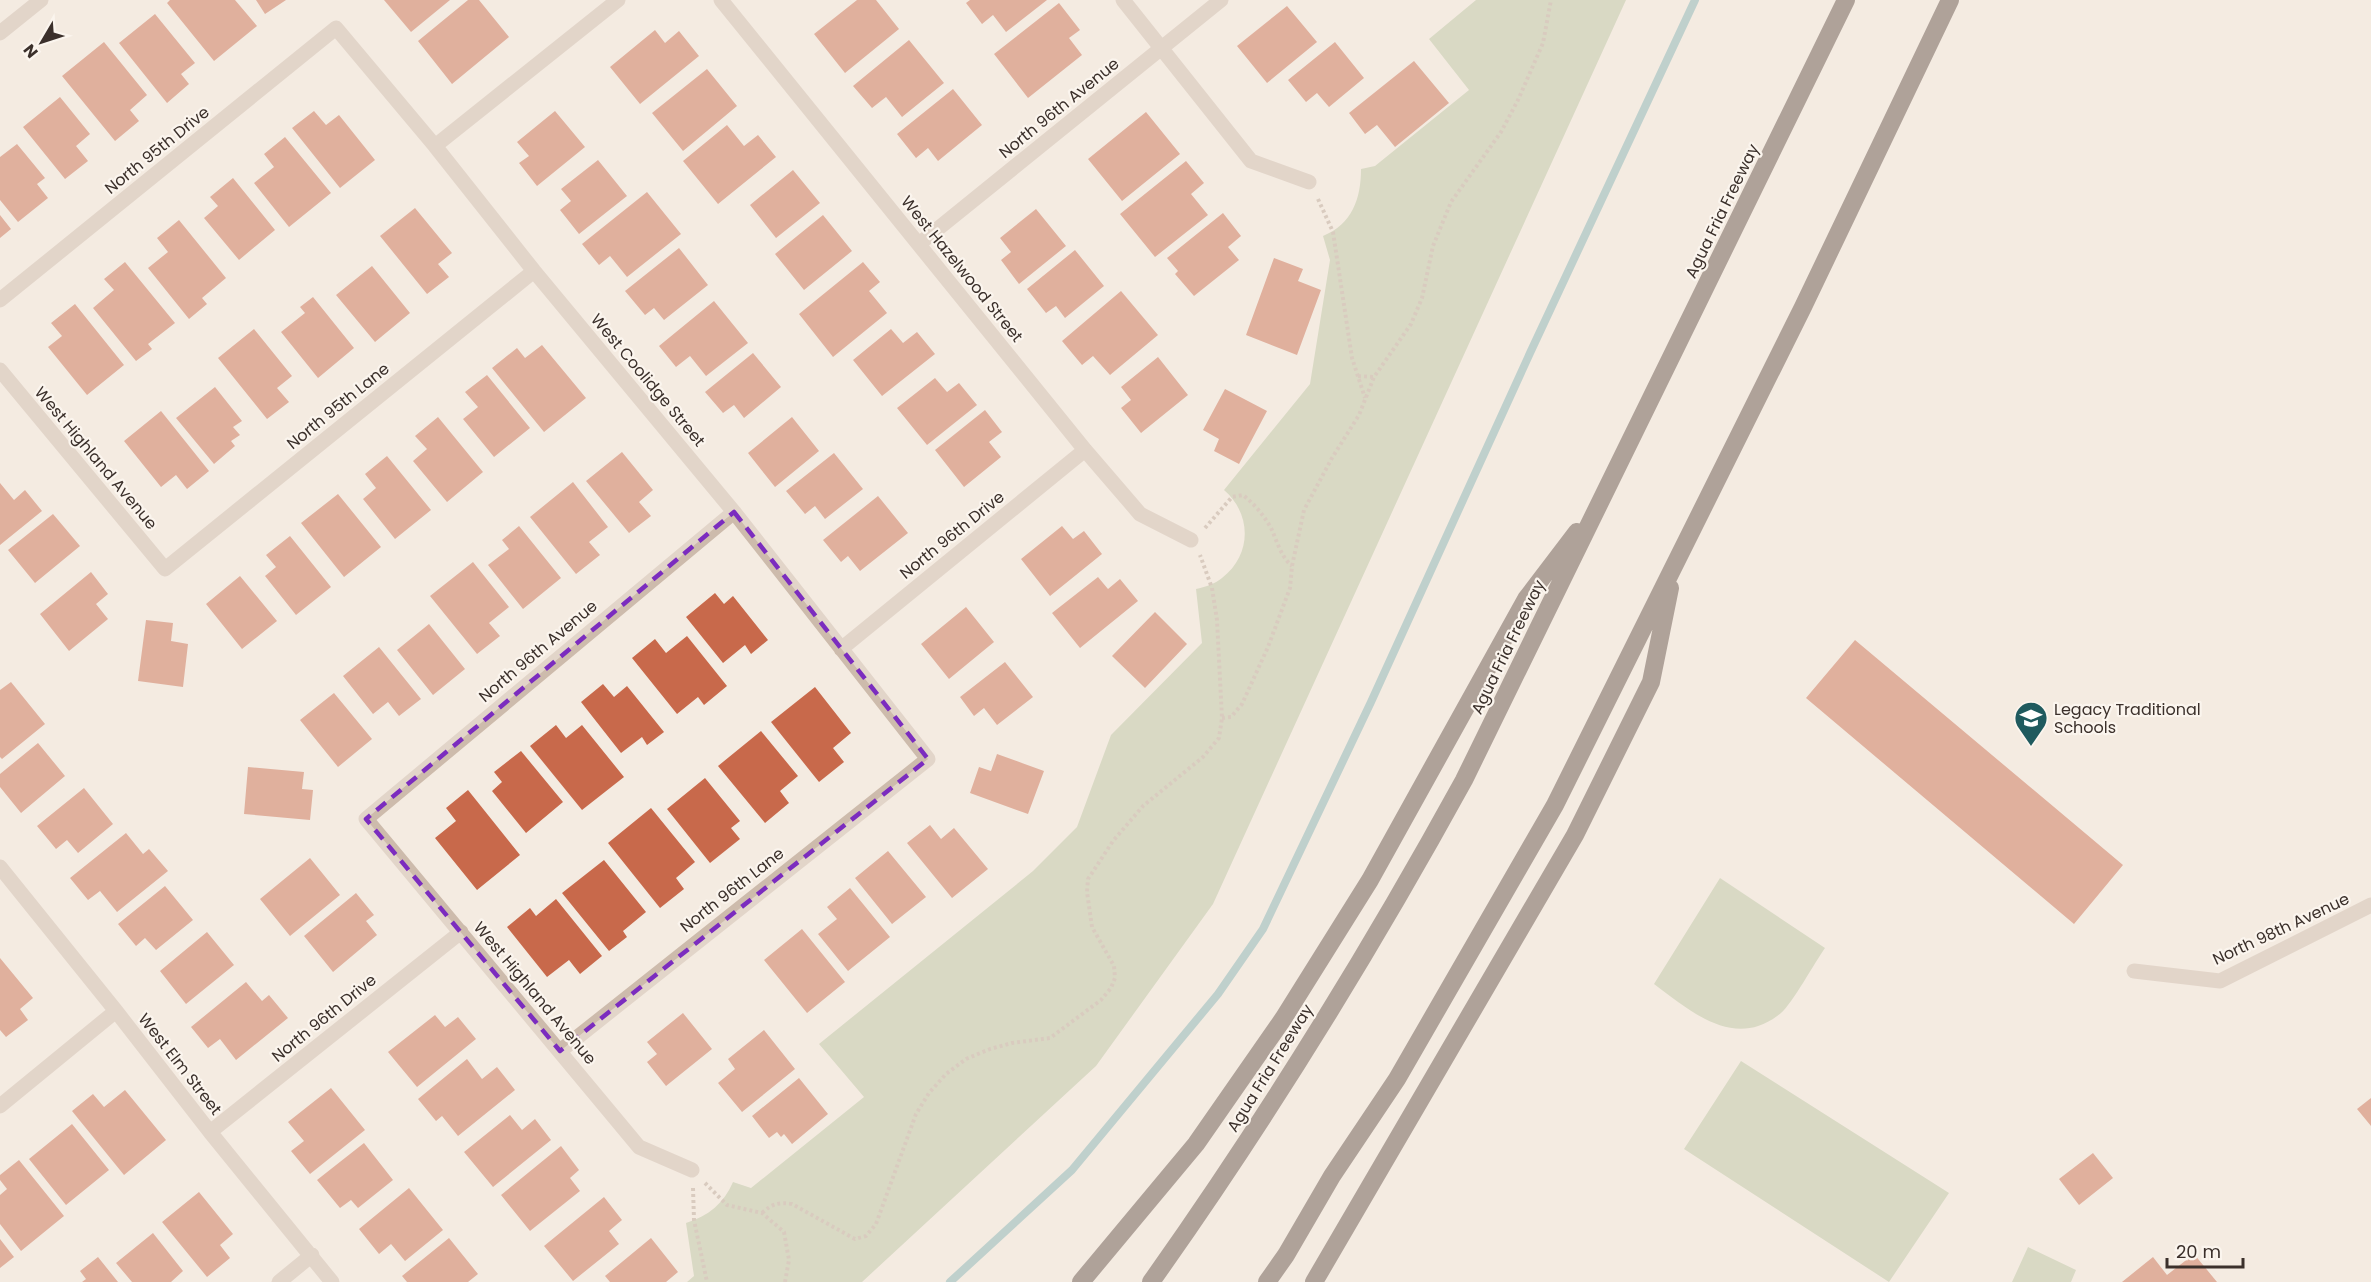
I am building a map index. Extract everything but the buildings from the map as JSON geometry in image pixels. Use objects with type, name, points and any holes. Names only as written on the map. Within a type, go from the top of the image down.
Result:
[{"type":"highway","name":"Agua Fria Freeway","points":[[1151,1282],[1266,1113],[1421,857],[1464,780],[1846,0]]},
{"type":"highway","points":[[1267,1282],[1286,1255],[1332,1176],[1397,1079],[1555,805],[1803,307],[1950,0]]},
{"type":"highway","points":[[1081,1282],[1196,1144],[1283,1019],[1370,880],[1526,599],[1602,500]]},
{"type":"highway","points":[[1314,1282],[1575,835],[1651,682],[1676,563]]},
{"type":"street","points":[[0,33],[41,0]]},
{"type":"street","points":[[435,146],[618,0]]},
{"type":"street","name":"West Hazelwood Street","points":[[721,0],[1085,450],[1140,514],[1191,540]]},
{"type":"street","points":[[1123,0],[1251,161],[1309,182]]},
{"type":"street","name":"North 96th Avenue","points":[[919,244],[1221,0]]},
{"type":"street","name":"West Coolidge Street","points":[[336,28],[734,512],[928,759]]},
{"type":"street","name":"North 95th Drive","points":[[0,300],[336,28]]},
{"type":"street","name":"North 95th Lane","points":[[165,569],[534,271]]},
{"type":"street","name":"West Highland Avenue","points":[[0,370],[165,569]]},
{"type":"street","name":"North 96th Drive","points":[[841,649],[1085,450]]},
{"type":"street","name":"North 96th Avenue","points":[[366,819],[734,512]]},
{"type":"street","name":"North 96th Lane","points":[[560,1051],[928,759]]},
{"type":"street","name":"West Highland Avenue","points":[[366,819],[639,1147],[692,1170]]},
{"type":"street","name":"West Elm Street","points":[[0,867],[332,1282]]},
{"type":"street","name":"North 98th Avenue","points":[[2134,971],[2220,981],[2371,905]]},
{"type":"street","name":"North 96th Drive","points":[[210,1132],[460,932]]},
{"type":"street","points":[[0,1106],[116,1011]]},
{"type":"street","points":[[279,1282],[312,1255]]},
{"type":"path","points":[[1222,718],[1231,717],[1242,704],[1251,686],[1290,588],[1292,566],[1304,510],[1332,458],[1359,415],[1374,377],[1411,324],[1422,298],[1433,246],[1451,202],[1501,132],[1527,81],[1543,43],[1551,0]]},
{"type":"path","points":[[1309,182],[1333,232],[1352,358],[1365,399]]},
{"type":"path","points":[[1358,376],[1374,377]]},
{"type":"path","points":[[762,1213],[772,1204],[782,1202],[792,1204],[855,1239],[866,1236],[876,1224],[916,1114],[928,1093],[946,1074],[966,1059],[990,1049],[1012,1043],[1050,1038],[1101,1000],[1112,988],[1115,978],[1114,966],[1092,927],[1088,901],[1088,879],[1113,841],[1143,806],[1213,748],[1219,738],[1222,718],[1214,598],[1199,552],[1191,540],[1232,497],[1243,495],[1258,507],[1286,561],[1292,566]]},
{"type":"path","points":[[692,1170],[727,1205],[762,1213],[784,1232],[789,1260],[785,1282]]},
{"type":"path","points":[[692,1170],[694,1220],[707,1282]]},
{"type":"highlighted area","points":[[734,512],[928,759],[560,1051],[366,819]]},
{"type":"green space","points":[[1476,0],[1626,0],[1213,904],[1096,1066],[862,1282],[687,1282],[694,1276],[686,1223],[702,1217],[715,1208],[733,1182],[751,1188],[864,1097],[819,1044],[1033,871],[1077,827],[1111,735],[1202,643],[1196,589],[1216,582],[1232,569],[1239,558],[1245,534],[1240,511],[1224,490],[1310,384],[1330,260],[1323,236],[1341,225],[1353,209],[1361,180],[1361,169],[1375,166],[1469,90],[1429,39]]},
{"type":"green space","points":[[1720,878],[1825,948],[1786,1008],[1764,1024],[1747,1028],[1731,1028],[1714,1023],[1683,1006],[1654,984]]},
{"type":"green space","points":[[1741,1061],[1949,1193],[1889,1282],[1684,1149]]},
{"type":"green space","points":[[2028,1247],[2076,1270],[2071,1282],[2012,1282]]},
{"type":"waterway","points":[[950,1282],[1072,1170],[1218,994],[1263,929],[1371,702],[1530,353],[1695,0]]},
{"type":"place","name":"Legacy Traditional Schools","points":[[2031,747]]}]
